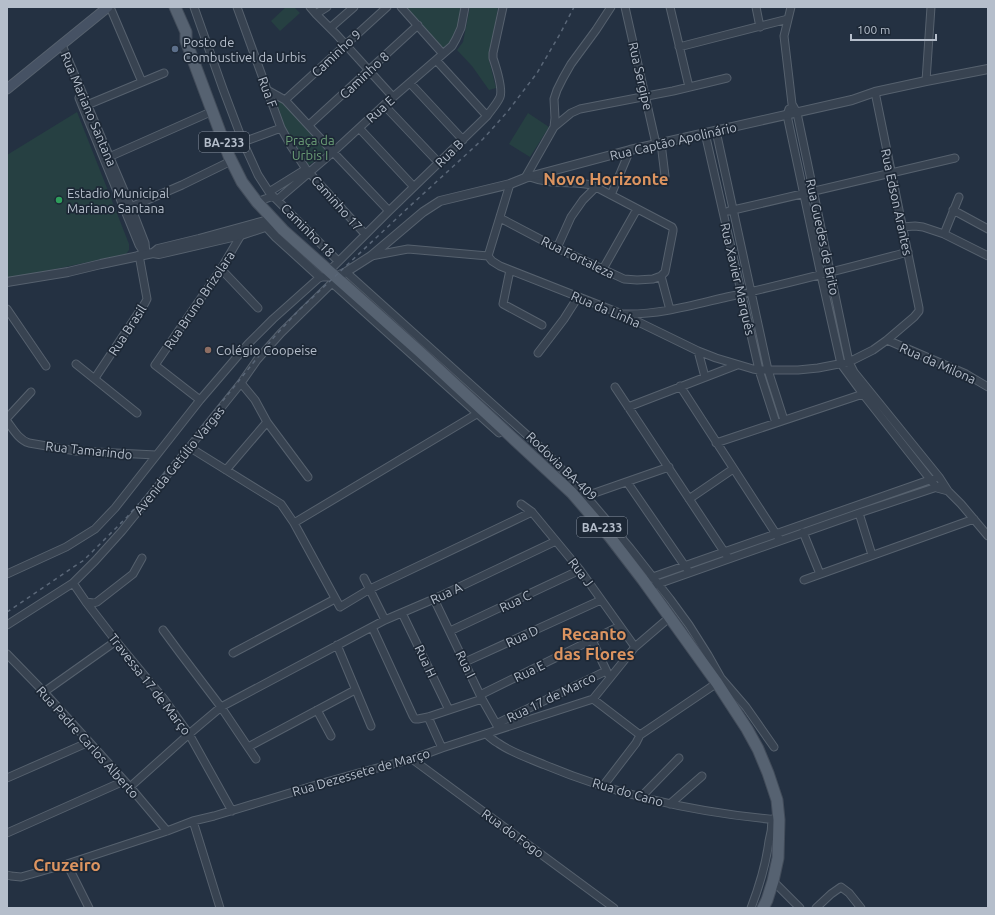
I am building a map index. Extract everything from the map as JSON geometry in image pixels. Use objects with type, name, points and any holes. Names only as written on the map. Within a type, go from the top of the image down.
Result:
[{"type":"main road","points":[[7,89],[59,45],[98,7]]},
{"type":"main road","points":[[7,82],[109,7]]},
{"type":"main road","name":"BA-233","points":[[172,8],[180,34],[186,41],[229,156],[242,182],[272,224]]},
{"type":"main road","name":"Rodovia BA-409","points":[[272,224],[420,352],[481,412],[572,493],[651,582],[670,617],[717,683],[747,729],[758,749],[768,773],[777,800],[776,820],[778,858],[773,881],[763,908]]},
{"type":"street","points":[[109,7],[142,82]]},
{"type":"street","name":"Caminho 18","points":[[194,7],[243,142],[258,175],[273,196],[338,261]]},
{"type":"street","name":"Rua F","points":[[237,7],[281,128],[308,171]]},
{"type":"street","points":[[310,7],[393,97]]},
{"type":"street","points":[[316,14],[327,7]]},
{"type":"street","points":[[330,28],[354,7]]},
{"type":"street","name":"Caminho 9","points":[[285,100],[387,7]]},
{"type":"street","points":[[401,7],[443,54]]},
{"type":"street","name":"Rua E","points":[[257,202],[273,196],[333,152],[452,46],[461,28],[465,7]]},
{"type":"street","name":"Rua B","points":[[333,276],[338,261],[487,116],[500,96],[501,90],[493,53],[503,7]]},
{"type":"street","points":[[610,7],[596,30],[571,64],[557,90],[554,99],[554,127],[527,178],[541,181],[583,183],[596,187],[673,229],[664,272],[661,276],[670,310]]},
{"type":"street","name":"Rua Sergipe","points":[[625,7],[646,97],[659,144],[665,176]]},
{"type":"street","points":[[670,7],[689,88]]},
{"type":"street","points":[[756,7],[760,26]]},
{"type":"street","points":[[926,80],[930,7]]},
{"type":"street","points":[[788,115],[792,104],[784,36],[793,8]]},
{"type":"street","points":[[679,47],[788,20]]},
{"type":"street","name":"Caminho 8","points":[[309,125],[418,25]]},
{"type":"street","name":"Rua Mariano Santana","points":[[59,45],[88,105],[131,207],[145,243],[146,254]]},
{"type":"street","name":"Rua Mariano Santana","points":[[59,45],[139,245],[146,254]]},
{"type":"street","points":[[436,60],[487,116]]},
{"type":"street","name":"Rua Captão Apolinário","points":[[333,276],[371,256],[423,212],[440,201],[510,184],[630,150],[852,100],[875,92],[926,80],[988,69]]},
{"type":"street","points":[[88,105],[164,73]]},
{"type":"street","points":[[554,127],[575,111],[689,88],[727,78]]},
{"type":"street","points":[[410,83],[463,140]]},
{"type":"street","points":[[267,90],[285,100],[389,210]]},
{"type":"street","name":"Rua Edson Arantes","points":[[875,92],[919,311]]},
{"type":"street","name":"Rua Guedes de Brito","points":[[792,104],[797,113],[849,362]]},
{"type":"street","points":[[384,105],[438,163]]},
{"type":"street","points":[[109,157],[206,114]]},
{"type":"street","name":"Rua Guedes de Brito","points":[[788,115],[841,364]]},
{"type":"street","points":[[243,142],[281,128]]},
{"type":"street","points":[[359,128],[414,187]]},
{"type":"street","name":"Rua Xavier Marquês","points":[[716,131],[768,370],[784,420]]},
{"type":"street","name":"Rua Xavier Marquês","points":[[705,133],[759,370],[776,423]]},
{"type":"street","points":[[611,194],[630,150]]},
{"type":"street","points":[[722,212],[955,158]]},
{"type":"street","points":[[131,207],[182,185],[227,163]]},
{"type":"street","points":[[273,196],[308,171]]},
{"type":"street","name":"Caminho 17","points":[[308,171],[365,234]]},
{"type":"street","points":[[371,256],[408,249],[488,256],[510,184]]},
{"type":"street","points":[[557,248],[571,217],[583,200],[596,187]]},
{"type":"street","points":[[944,234],[959,197]]},
{"type":"street","points":[[603,269],[637,209]]},
{"type":"street","points":[[954,210],[988,229]]},
{"type":"street","name":"Rua Fortaleza","points":[[500,218],[557,248],[624,279],[652,279],[661,276]]},
{"type":"street","points":[[199,242],[272,224]]},
{"type":"street","points":[[7,282],[68,272],[146,254],[158,248],[241,236],[272,224]]},
{"type":"street","points":[[272,224],[276,237],[333,276],[547,453],[630,548],[651,582],[689,625],[708,654],[721,678],[746,707],[774,747]]},
{"type":"street","points":[[902,228],[919,226],[944,234],[988,256]]},
{"type":"street","name":"Rua Bruno Brizolara","points":[[200,400],[155,365],[221,269],[241,236]]},
{"type":"street","points":[[622,314],[642,314],[670,310],[821,275],[908,252]]},
{"type":"street","name":"Rua Brasil","points":[[95,378],[145,303],[146,254]]},
{"type":"street","name":"Rua da Linha","points":[[488,256],[495,264],[622,314],[698,351],[737,365],[759,370],[798,370],[849,362],[873,350],[887,340],[919,311]]},
{"type":"street","points":[[221,269],[258,308]]},
{"type":"street","points":[[510,270],[502,304],[542,324]]},
{"type":"street","name":"Avenida Getúlio Vargas","points":[[7,625],[73,583],[95,561],[122,531],[241,383],[257,360],[333,276]]},
{"type":"street","name":"Avenida Getúlio Vargas","points":[[7,574],[66,547],[79,540],[95,528],[115,508],[200,400],[248,344],[273,319],[333,276]]},
{"type":"street","points":[[538,353],[564,319],[578,297]]},
{"type":"street","points":[[7,309],[46,366]]},
{"type":"street","name":"Rua da Milona","points":[[887,340],[966,374],[988,387]]},
{"type":"street","points":[[698,351],[705,377]]},
{"type":"street","points":[[849,362],[854,372],[939,477],[943,488]]},
{"type":"street","points":[[76,364],[137,413]]},
{"type":"street","points":[[841,364],[931,480],[943,488],[974,519],[988,536]]},
{"type":"street","points":[[628,407],[737,365]]},
{"type":"street","points":[[241,383],[255,400],[267,422],[308,477]]},
{"type":"street","points":[[680,386],[780,541]]},
{"type":"street","points":[[614,387],[669,467],[729,559]]},
{"type":"street","points":[[7,418],[31,392]]},
{"type":"street","points":[[716,443],[863,394]]},
{"type":"street","points":[[294,523],[481,412],[499,433]]},
{"type":"street","name":"Rua Tamarindo","points":[[7,421],[24,442],[76,451],[156,455]]},
{"type":"street","points":[[226,470],[267,422]]},
{"type":"street","points":[[189,447],[281,504],[294,523],[337,602],[341,606],[370,590],[532,512]]},
{"type":"street","points":[[572,493],[586,496],[669,467]]},
{"type":"street","points":[[689,499],[733,469]]},
{"type":"street","points":[[651,582],[684,565],[939,477]]},
{"type":"street","points":[[627,482],[689,573]]},
{"type":"street","points":[[651,582],[689,573],[859,513],[943,488]]},
{"type":"street","name":"Rua J","points":[[521,504],[532,512],[580,570],[635,646]]},
{"type":"street","points":[[859,513],[872,555]]},
{"type":"street","points":[[804,580],[974,519]]},
{"type":"street","points":[[804,532],[820,574]]},
{"type":"street","name":"Rua A","points":[[130,787],[221,707],[384,620],[434,599],[556,541]]},
{"type":"street","points":[[86,602],[97,602],[133,574],[142,558]]},
{"type":"street","name":"Rua C","points":[[450,632],[580,570]]},
{"type":"street","points":[[364,578],[384,620]]},
{"type":"street","name":"Travessa 17 de Março","points":[[73,583],[86,602],[164,700],[189,734],[232,811]]},
{"type":"street","name":"Rua I","points":[[434,599],[497,726]]},
{"type":"street","name":"Rua D","points":[[465,662],[601,600]]},
{"type":"street","points":[[233,653],[337,602]]},
{"type":"street","name":"Rua H","points":[[402,613],[449,710]]},
{"type":"street","points":[[640,735],[594,699],[635,646],[670,617]]},
{"type":"street","name":"Rua E","points":[[372,627],[415,719],[418,719],[449,710],[482,697],[620,626]]},
{"type":"street","points":[[163,630],[221,707],[256,759]]},
{"type":"street","points":[[592,640],[610,678]]},
{"type":"street","points":[[44,692],[116,641]]},
{"type":"street","points":[[337,645],[371,726]]},
{"type":"street","name":"Rua Padre Carlos Alberto","points":[[7,654],[44,692],[124,780],[167,831]]},
{"type":"street","name":"Rua 17 de Marco","points":[[497,726],[606,671]]},
{"type":"street","points":[[603,786],[636,743],[640,735],[717,683]]},
{"type":"street","points":[[248,747],[355,690]]},
{"type":"street","name":"Rua Dezessete de Março","points":[[7,875],[21,877],[67,864],[194,821],[412,759],[486,734],[497,726],[594,699]]},
{"type":"street","points":[[317,710],[331,736]]},
{"type":"street","points":[[428,716],[442,748]]},
{"type":"street","name":"Rua do Cano","points":[[486,734],[498,743],[518,754],[603,786],[641,797],[690,808],[776,820]]},
{"type":"street","points":[[7,778],[89,742]]},
{"type":"street","points":[[641,797],[679,758]]},
{"type":"street","name":"Rua do Fogo","points":[[412,759],[614,908]]},
{"type":"street","points":[[670,804],[702,776]]},
{"type":"street","points":[[7,833],[124,780]]},
{"type":"street","points":[[751,908],[767,857],[776,820]]},
{"type":"street","points":[[194,821],[220,908]]},
{"type":"street","points":[[67,864],[89,908]]},
{"type":"street","points":[[773,881],[800,908]]},
{"type":"street","points":[[816,908],[841,887],[849,893],[861,908]]},
{"type":"green space","points":[[286,7],[294,7],[300,13],[280,31],[271,21]]},
{"type":"green space","points":[[403,7],[463,7],[457,35],[444,50]]},
{"type":"green space","points":[[470,7],[498,7],[489,60],[496,88],[489,90],[472,66],[457,50],[463,42]]},
{"type":"green space","name":"Praça da Urbis I","points":[[283,99],[330,151],[306,167],[285,129],[277,103]]},
{"type":"green space","name":"Estadio Municipal Mariano Santana","points":[[77,112],[129,244],[129,250],[126,254],[7,279],[7,155]]},
{"type":"green space","points":[[528,113],[549,127],[530,157],[509,144]]},
{"type":"railway","points":[[7,612],[84,560],[127,517],[155,485],[274,337],[299,310],[483,139],[508,111],[537,73],[574,7]]},
{"type":"place","name":"Posto de Combustivel da Urbis","points":[[175,49]]},
{"type":"place","name":"Estadio Municipal Mariano Santana","points":[[59,200]]},
{"type":"place","name":"Colégio Coopeise","points":[[208,350]]},
{"type":"district","name":"Novo Horizonte","points":[[606,178]]},
{"type":"district","name":"Recanto das Flores","points":[[594,643]]},
{"type":"district","name":"Cruzeiro","points":[[67,864]]}]
